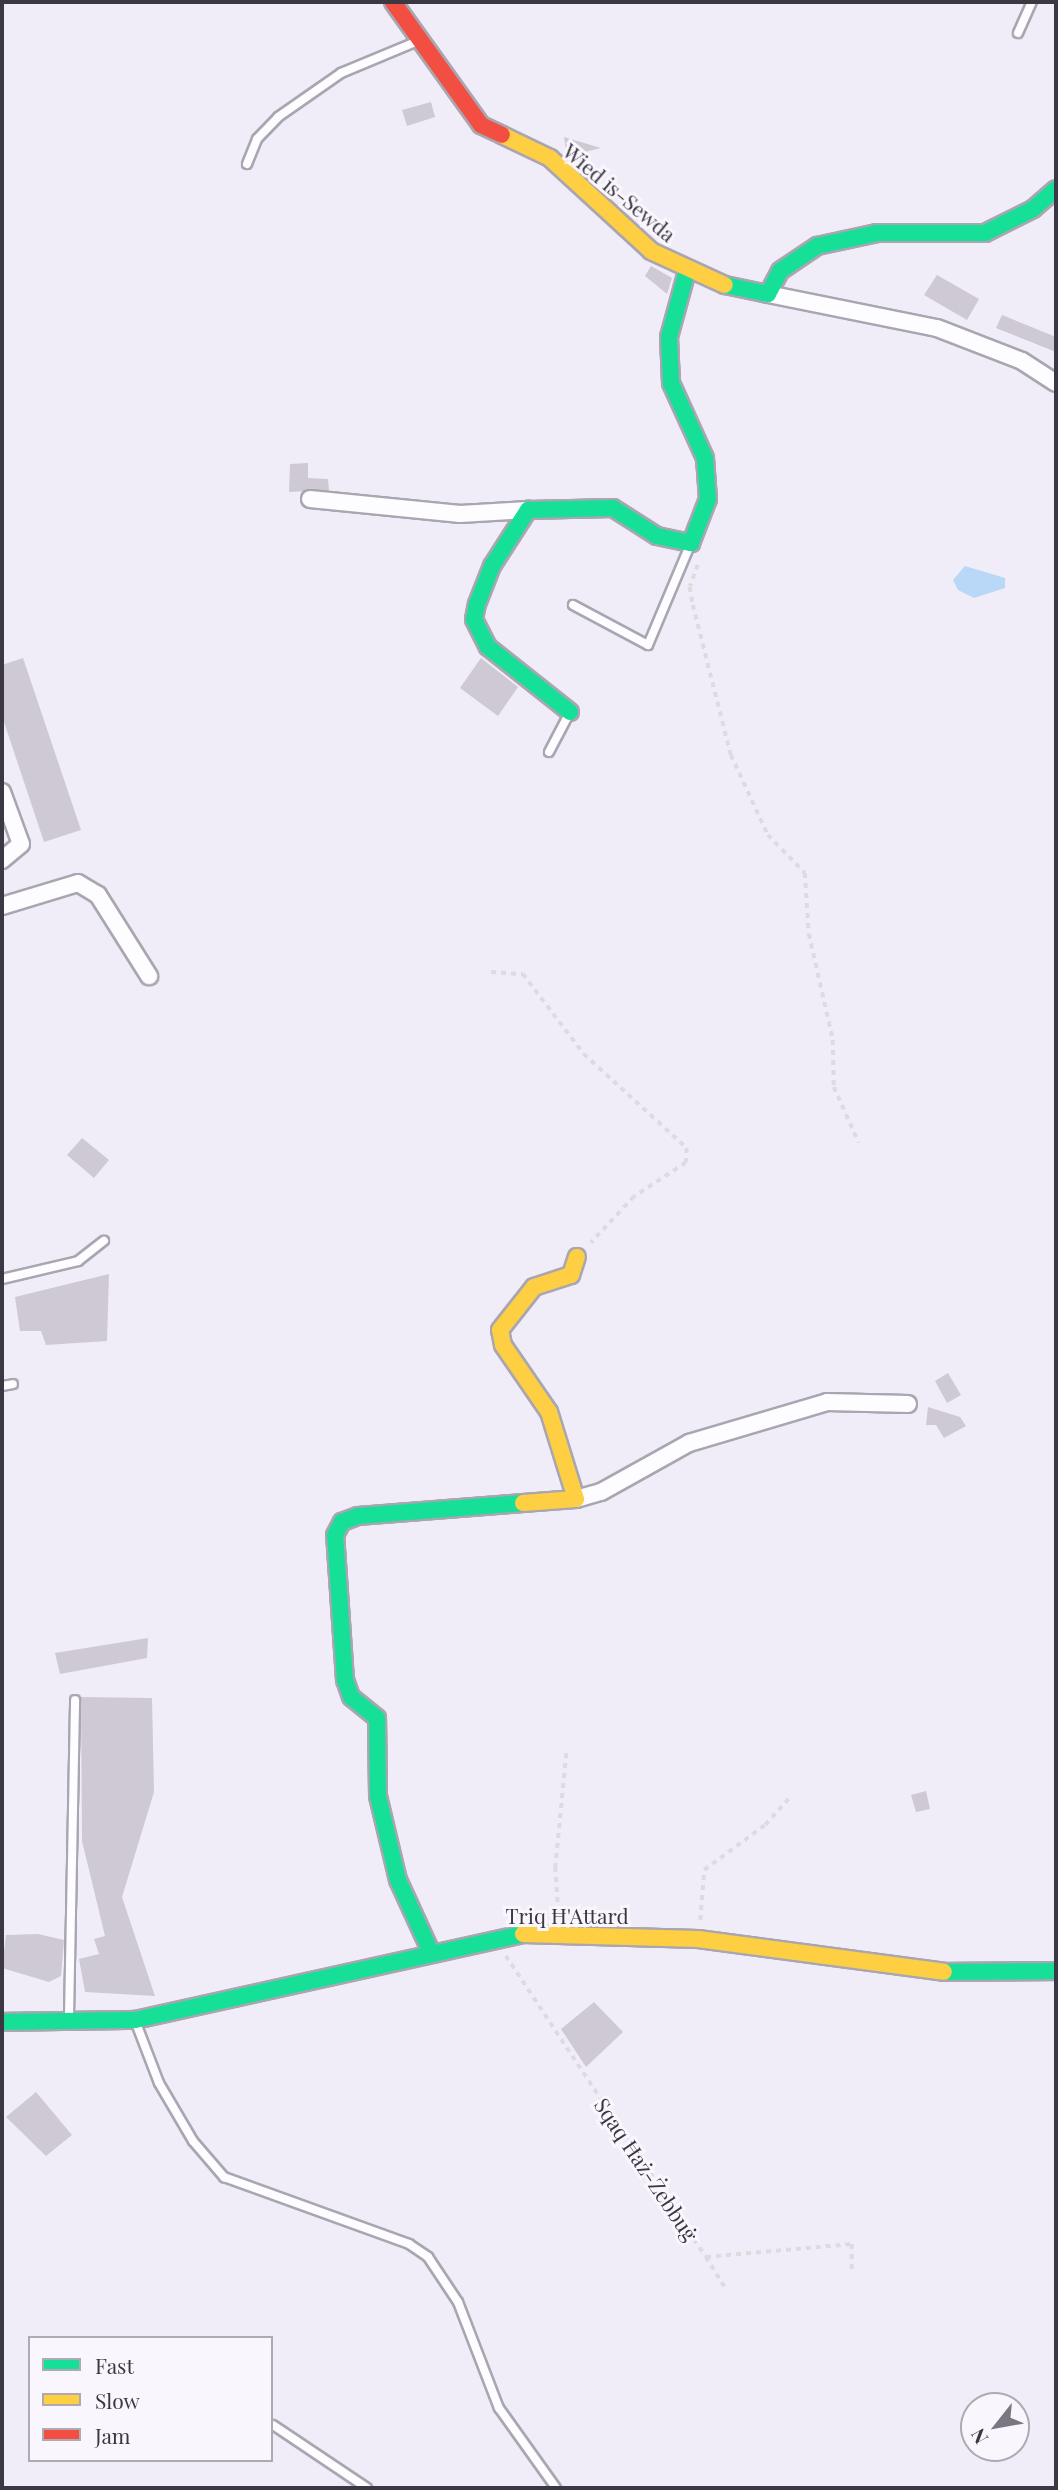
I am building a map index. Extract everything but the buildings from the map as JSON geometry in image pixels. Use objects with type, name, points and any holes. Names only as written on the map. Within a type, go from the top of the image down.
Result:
[{"type":"street","name":"Wied is-Sewda","points":[[393,2],[481,125],[550,158],[632,236],[687,271],[707,281],[768,294]]},
{"type":"street","points":[[1056,189],[1033,209],[985,233],[877,233],[817,246],[780,271],[768,294],[937,328],[1022,361],[1056,383]]},
{"type":"street","points":[[310,499],[460,514],[613,508],[657,536],[691,543],[708,499],[705,458],[671,383],[669,337],[687,271]]},
{"type":"street","points":[[528,510],[492,566],[474,619],[488,647],[570,712]]},
{"type":"street","points":[[2,792],[21,844],[2,860]]},
{"type":"street","points":[[2,906],[78,884],[98,895],[149,976]]},
{"type":"street","points":[[576,1499],[546,1405],[503,1345],[500,1330],[534,1287],[571,1275],[577,1257]]},
{"type":"street","points":[[431,1952],[398,1880],[378,1796],[377,1718],[351,1697],[345,1680],[334,1557],[337,1528],[358,1516],[576,1499],[601,1492],[689,1443],[827,1402],[908,1404]]},
{"type":"street","name":"Triq Ħ'Attard","points":[[2,2022],[135,2020],[228,2003],[494,1936],[558,1931],[698,1939],[915,1972],[1056,1971]]},
{"type":"lane","points":[[1018,33],[1032,2]]},
{"type":"lane","points":[[247,164],[257,139],[278,117],[341,73],[420,40]]},
{"type":"lane","points":[[573,605],[648,645],[691,543]]},
{"type":"lane","points":[[549,752],[570,712]]},
{"type":"lane","points":[[2,1279],[78,1261],[104,1241]]},
{"type":"lane","points":[[2,1386],[13,1384]]},
{"type":"lane","points":[[69,2020],[75,1700]]},
{"type":"lane","points":[[135,2020],[159,2083],[193,2141],[224,2177],[409,2244],[428,2257],[458,2302],[499,2408],[556,2488]]},
{"type":"lane","points":[[273,2425],[367,2488]]},
{"type":"path","points":[[691,543],[699,562],[690,587],[692,605],[731,755],[768,835],[805,873],[808,934],[833,1040],[834,1087],[859,1143]]},
{"type":"path","points":[[491,972],[523,974],[584,1055],[687,1148],[686,1163],[634,1197],[577,1257]]},
{"type":"path","points":[[558,1931],[555,1868],[566,1754]]},
{"type":"path","points":[[698,1939],[704,1870],[765,1825],[791,1796]]},
{"type":"path","name":"Sqaq Ħaż-Żebbuġ","points":[[494,1936],[706,2257],[852,2244],[852,2270]]},
{"type":"path","points":[[706,2257],[727,2290]]},
{"type":"water","points":[[965,566],[1005,578],[1005,588],[974,598],[958,590],[953,580]]},
{"type":"traffic: fast","points":[[725,285],[768,294],[780,271],[817,246],[877,233],[985,233],[1033,209],[1056,189]]},
{"type":"traffic: fast","points":[[570,712],[488,647],[474,619],[477,604],[492,566],[528,510],[613,508],[657,536],[691,543],[708,499],[705,458],[671,383],[669,337],[687,271]]},
{"type":"traffic: fast","points":[[431,1952],[398,1880],[378,1796],[377,1718],[351,1697],[345,1680],[335,1535],[342,1522],[358,1516],[523,1503]]},
{"type":"traffic: fast","points":[[2,2022],[135,2020],[523,1934]]},
{"type":"traffic: fast","points":[[944,1972],[1056,1971]]},
{"type":"traffic: slow","points":[[502,135],[550,158],[651,251],[725,285]]},
{"type":"traffic: slow","points":[[523,1503],[576,1499],[549,1412],[503,1345],[500,1330],[534,1287],[571,1275],[577,1257]]},
{"type":"traffic: slow","points":[[523,1934],[698,1939],[944,1972]]},
{"type":"traffic: jam","points":[[393,2],[481,125],[502,135]]}]
